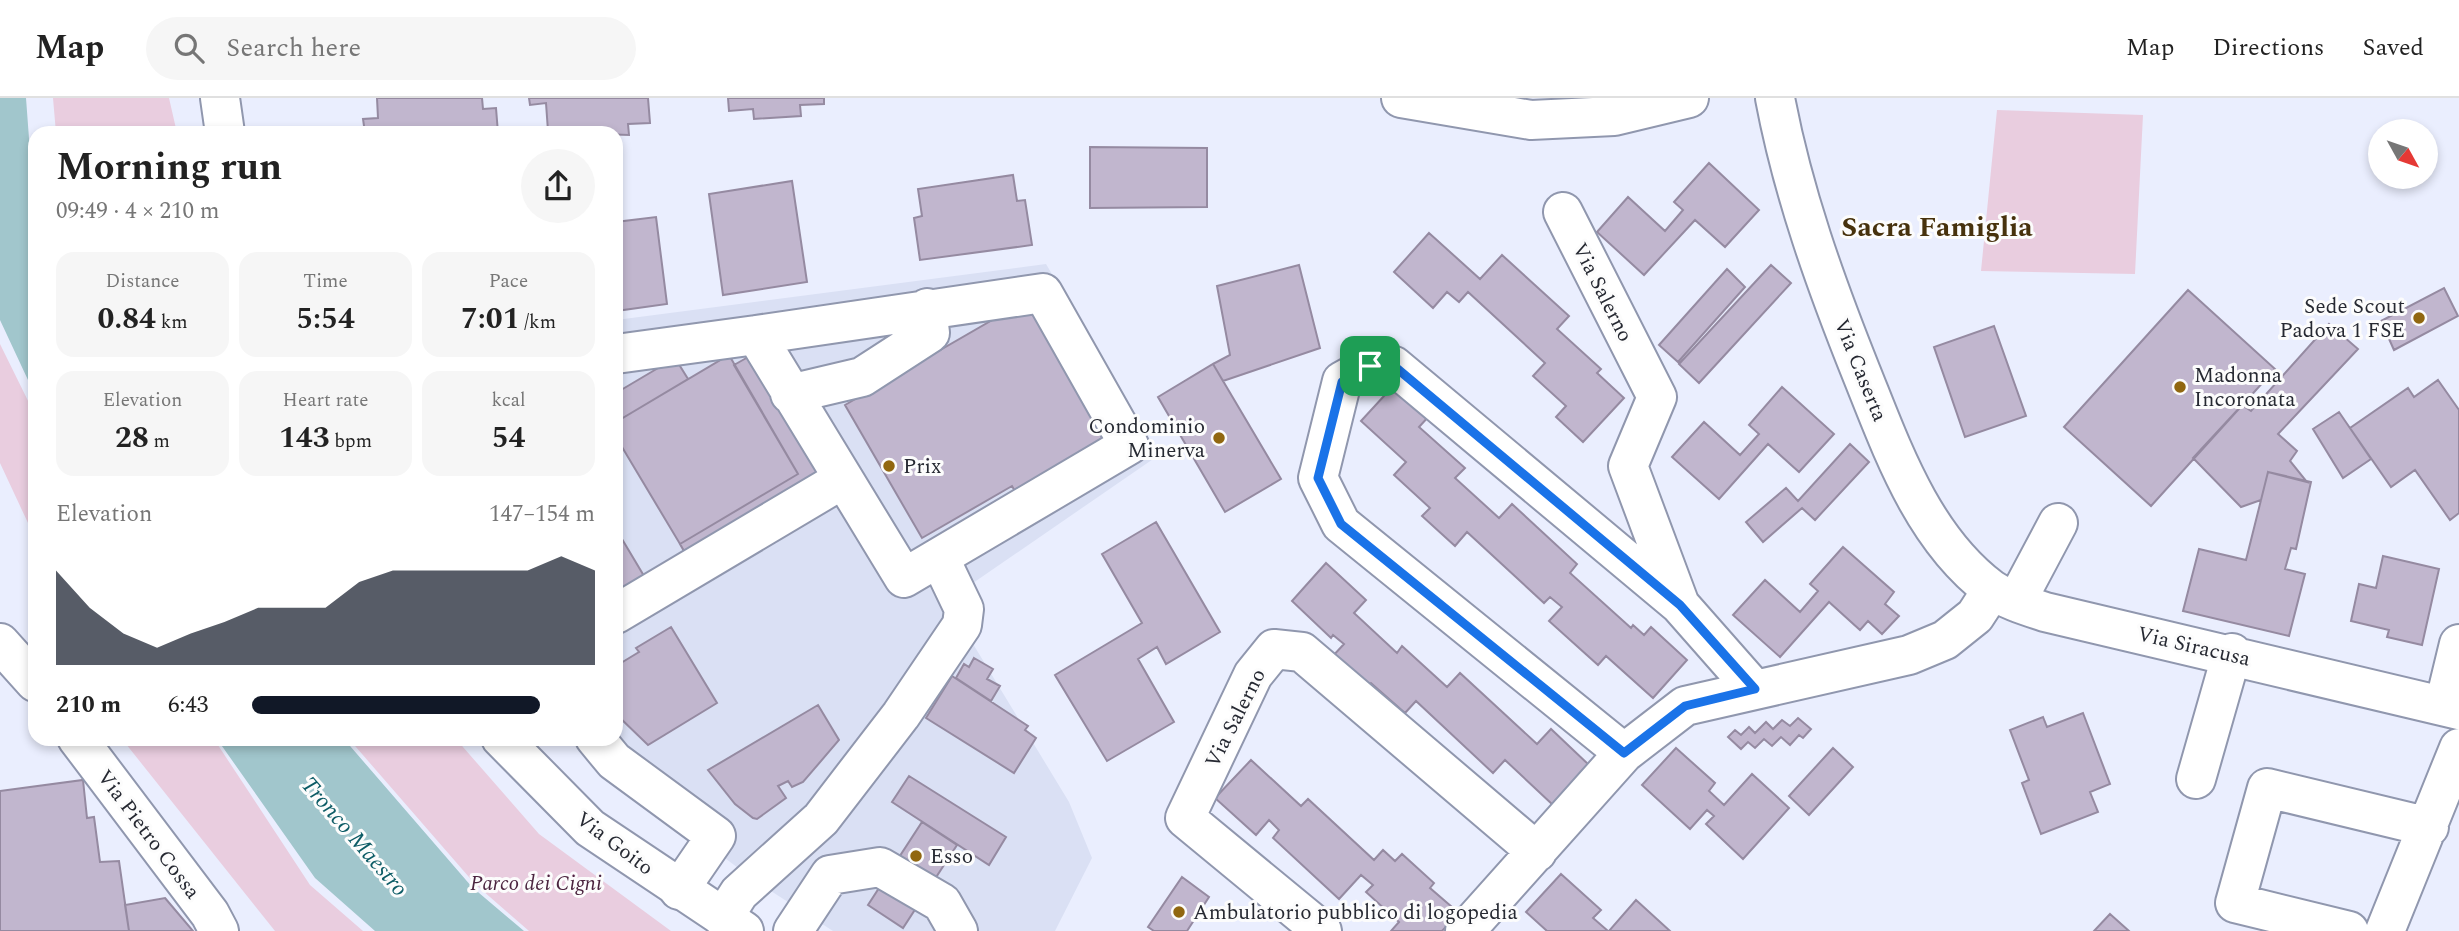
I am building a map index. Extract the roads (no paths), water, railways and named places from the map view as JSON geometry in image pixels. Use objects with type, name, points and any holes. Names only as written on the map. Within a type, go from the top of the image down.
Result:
[{"type":"street","points":[[220,98],[224,126]]},
{"type":"street","points":[[1401,98],[1531,120],[1614,116],[1689,98]]},
{"type":"street","name":"Via Caserta","points":[[1775,98],[1791,178],[1824,279],[1893,452],[1917,499],[1938,531],[1965,565],[2004,596]]},
{"type":"street","name":"Via Salerno","points":[[1563,212],[1657,397],[1628,466],[1680,605]]},
{"type":"street","points":[[623,353],[1043,293],[1129,445],[904,578],[756,335]]},
{"type":"street","points":[[790,394],[862,377],[930,333],[928,308]]},
{"type":"street","name":"Via Salerno","points":[[1624,753],[1341,524],[1318,478],[1342,382],[1370,366],[1394,366],[1680,605],[1755,689]]},
{"type":"street","points":[[623,610],[842,479]]},
{"type":"street","points":[[1465,931],[1624,753],[1685,706],[1909,655],[1945,640],[2004,596],[2058,523]]},
{"type":"street","points":[[733,925],[739,893],[821,819],[901,715],[962,625],[964,609],[940,559]]},
{"type":"street","name":"Via Siracusa","points":[[2004,596],[2057,615],[2232,653],[2452,708]]},
{"type":"street","points":[[0,643],[28,674]]},
{"type":"street","points":[[2452,708],[2459,644]]},
{"type":"street","name":"Via Salerno","points":[[1322,931],[1185,818],[1253,675],[1275,649],[1302,652],[1537,852]]},
{"type":"street","points":[[2196,779],[2232,653]]},
{"type":"street","name":"Via Pietro Cossa","points":[[83,746],[210,914],[219,931]]},
{"type":"street","name":"Via Goito","points":[[509,746],[590,828],[733,925]]},
{"type":"street","points":[[602,746],[614,761],[716,836],[679,890]]},
{"type":"street","points":[[2385,931],[2459,748]]},
{"type":"street","points":[[2349,931],[2235,903],[2267,788],[2429,827]]},
{"type":"street","points":[[793,931],[830,875],[880,867],[943,903],[958,931]]},
{"type":"water","points":[[0,98],[26,98],[28,380],[0,320]]},
{"type":"water","name":"Tronco Maestro","points":[[222,746],[350,746],[472,887],[524,931],[375,931],[315,878]]},
{"type":"place","name":"Sede Scout Padova 1 FSE","points":[[2419,318]]},
{"type":"place","name":"Madonna Incoronata","points":[[2180,387]]},
{"type":"place","name":"Condominio Minerva","points":[[1219,438]]},
{"type":"place","name":"Prix","points":[[889,466]]},
{"type":"place","name":"Esso","points":[[916,856]]},
{"type":"place","name":"Ambulatorio pubblico di logopedia","points":[[1179,912]]},
{"type":"district","name":"Sacra Famiglia","points":[[1937,226]]},
{"type":"park label","name":"Parco dei Cigni","points":[[536,883]]}]
